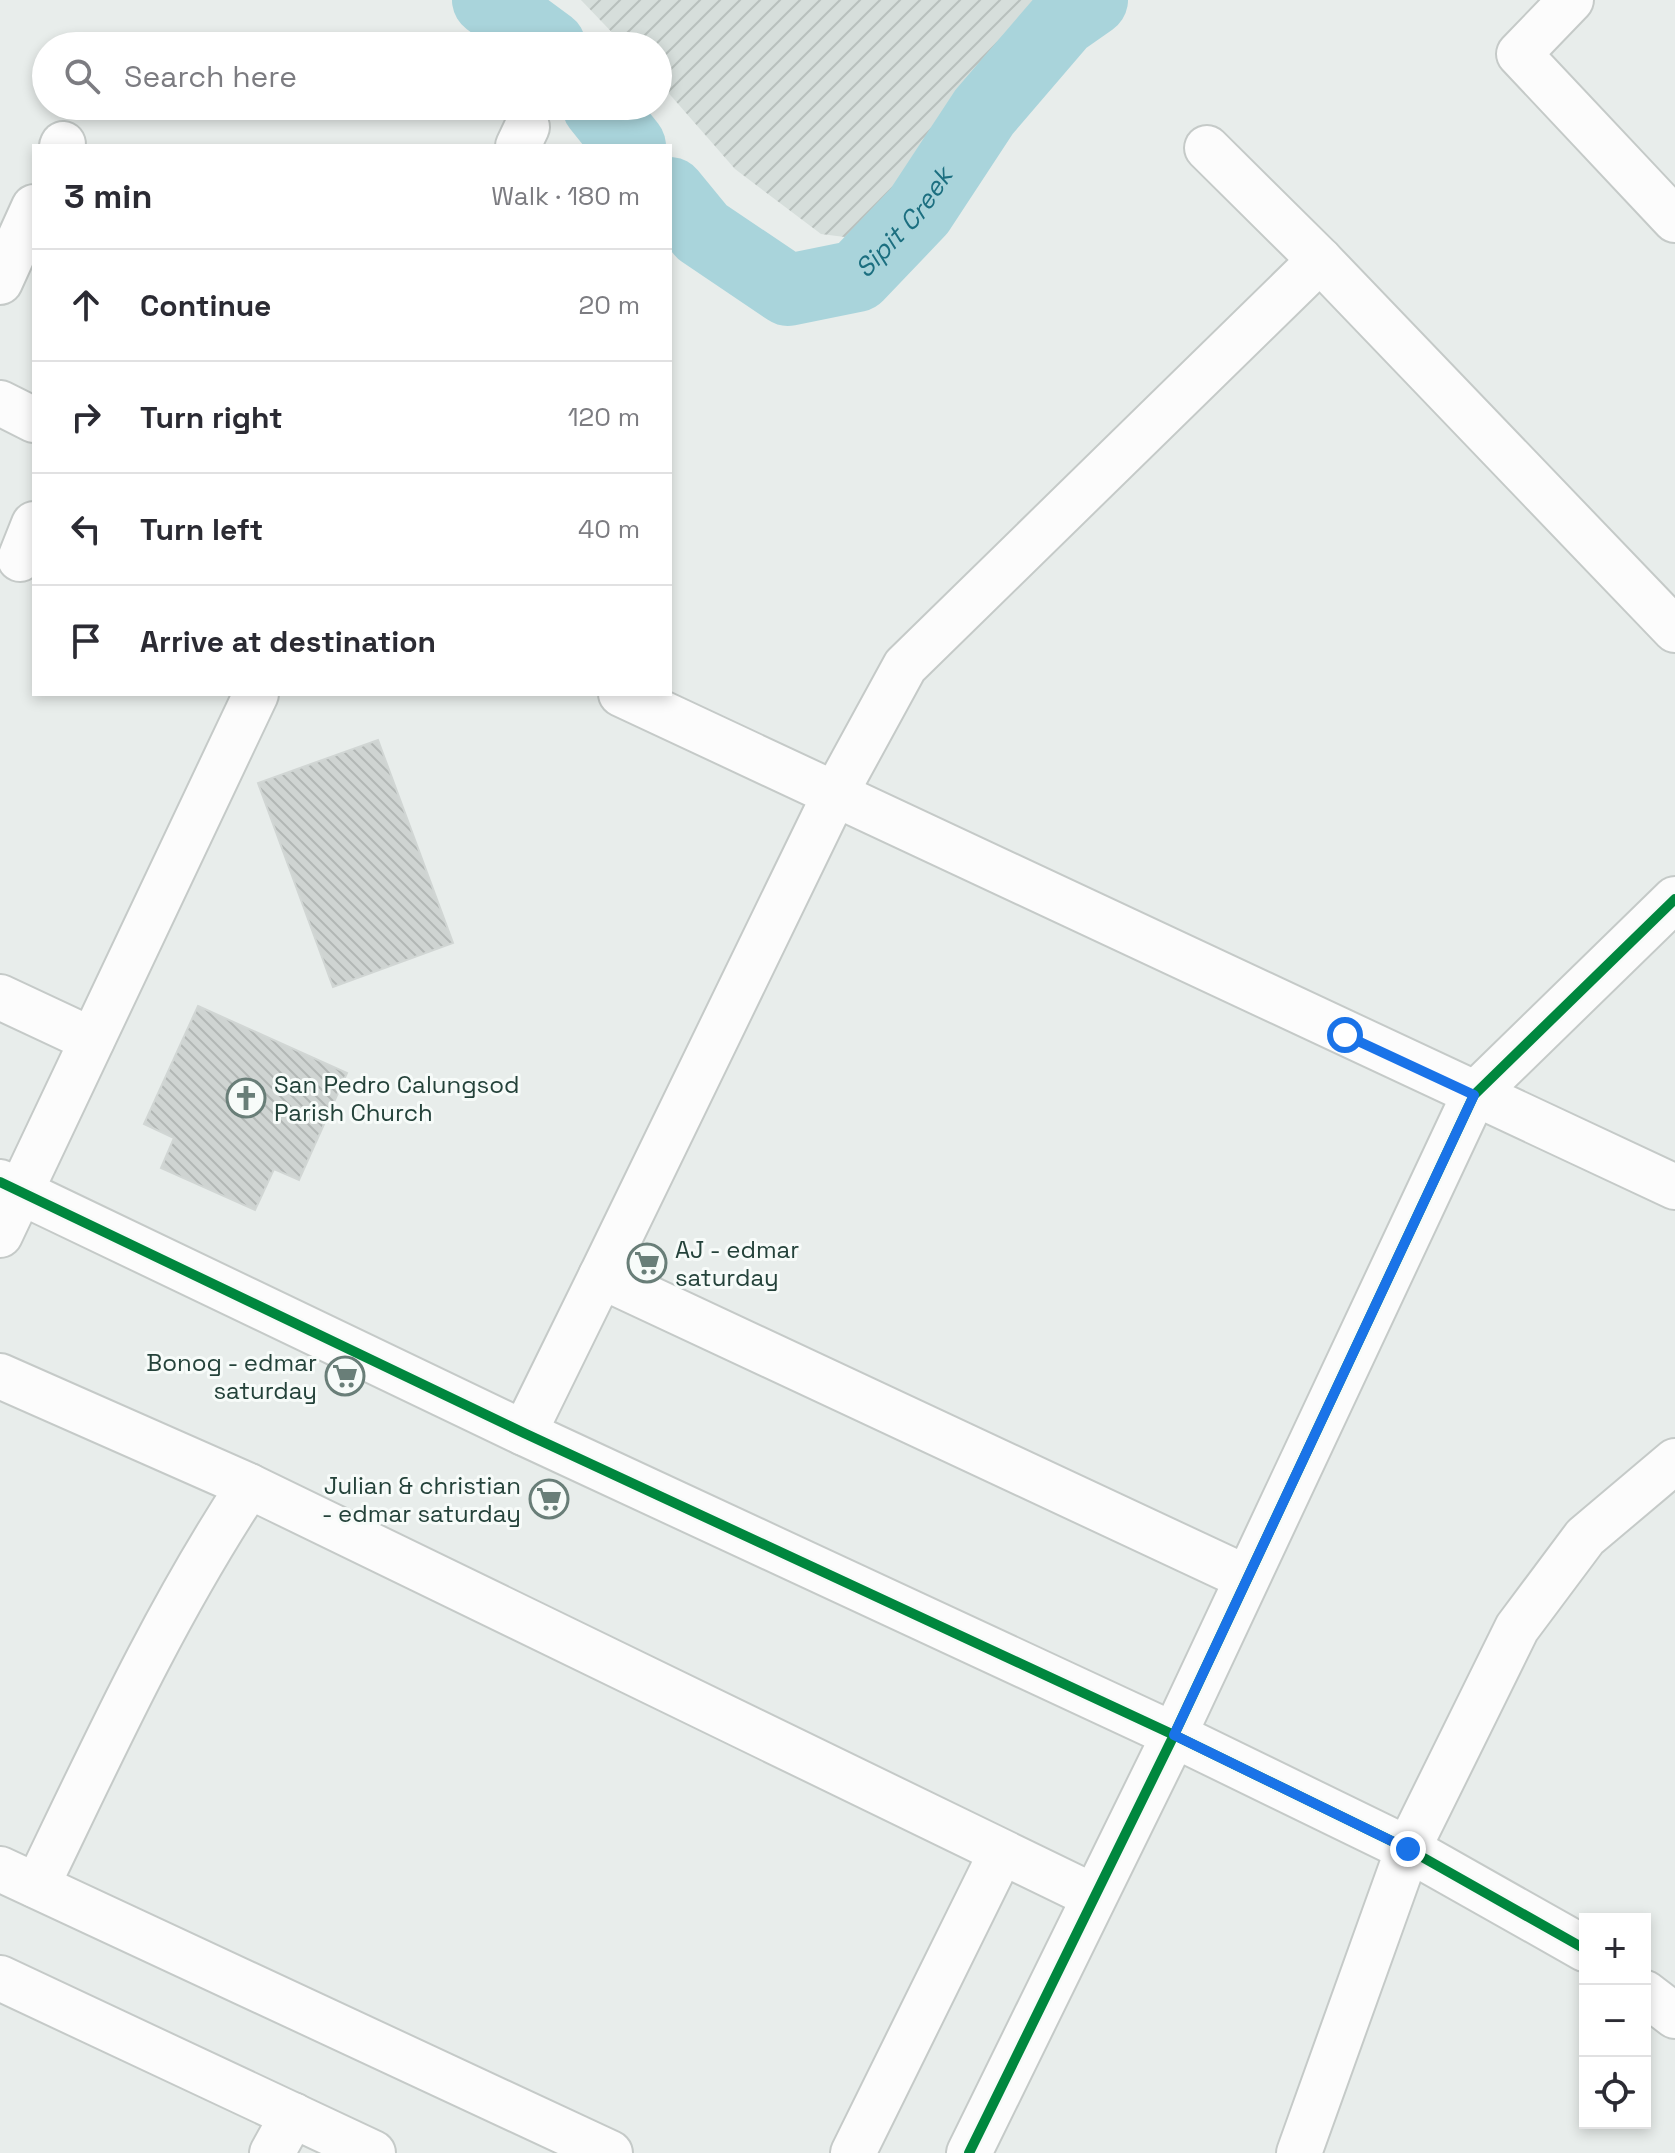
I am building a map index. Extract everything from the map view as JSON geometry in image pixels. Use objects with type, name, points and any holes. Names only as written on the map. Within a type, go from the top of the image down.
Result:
[{"type":"street","points":[[1571,0],[1519,54],[1675,220]]},
{"type":"street","points":[[1207,148],[1320,260],[1675,630]]},
{"type":"street","points":[[0,282],[32,211]]},
{"type":"street","points":[[524,1433],[834,796],[905,666],[1320,260]]},
{"type":"street","points":[[0,403],[32,419]]},
{"type":"street","points":[[0,1235],[10,1187],[92,1040],[255,696]]},
{"type":"street","points":[[625,696],[1675,1187]]},
{"type":"street","points":[[969,2153],[1174,1735],[1474,1095],[1675,899]]},
{"type":"street","points":[[0,997],[92,1040]]},
{"type":"street","points":[[10,1187],[524,1433],[1174,1735],[1408,1849],[1579,1946]]},
{"type":"street","points":[[601,1276],[1247,1578]]},
{"type":"street","points":[[0,1376],[249,1486],[1093,1896]]},
{"type":"street","points":[[1299,2153],[1408,1849],[1517,1628],[1585,1537],[1675,1461]]},
{"type":"street","points":[[249,1486],[197,1564],[146,1660],[18,1877],[610,2153]]},
{"type":"street","points":[[853,2153],[1001,1853]]},
{"type":"street","points":[[0,1978],[373,2153]]},
{"type":"street","points":[[1651,1998],[1675,2016]]},
{"type":"street","points":[[272,2153],[293,2115]]},
{"type":"shaded area","points":[[581,0],[1062,0],[1079,18],[1016,97],[876,241],[821,234],[735,169],[672,97],[672,32],[612,32]]},
{"type":"shaded area","points":[[1062,0],[1110,0],[1079,18]]},
{"type":"building","points":[[378,740],[453,943],[333,987],[258,783]]},
{"type":"building","name":"San Pedro Calungsod Parish Church","points":[[198,1006],[347,1073],[299,1180],[274,1169],[255,1210],[161,1168],[174,1138],[144,1124]]},
{"type":"waterway","name":"Sipit Creek","points":[[488,0],[531,32]]},
{"type":"waterway","name":"Sipit Creek","points":[[672,195],[702,232],[788,290],[857,276],[919,211],[984,112],[1062,21],[1092,0]]},
{"type":"waterway","name":"Sipit Creek","points":[[609,120],[628,144]]},
{"type":"cycle path","points":[[969,2153],[1174,1735],[1474,1095],[1675,899]]},
{"type":"cycle path","points":[[0,1182],[524,1433],[1174,1735],[1408,1849],[1579,1946]]},
{"type":"place","name":"San Pedro Calungsod Parish Church","points":[[246,1098]]},
{"type":"place","name":"AJ - edmar saturday","points":[[647,1263]]},
{"type":"place","name":"Bonog - edmar saturday","points":[[345,1376]]},
{"type":"place","name":"Julian & christian - edmar saturday","points":[[549,1499]]},
{"type":"route","points":[[1345,1035],[1474,1095],[1174,1735],[1408,1849]]}]
